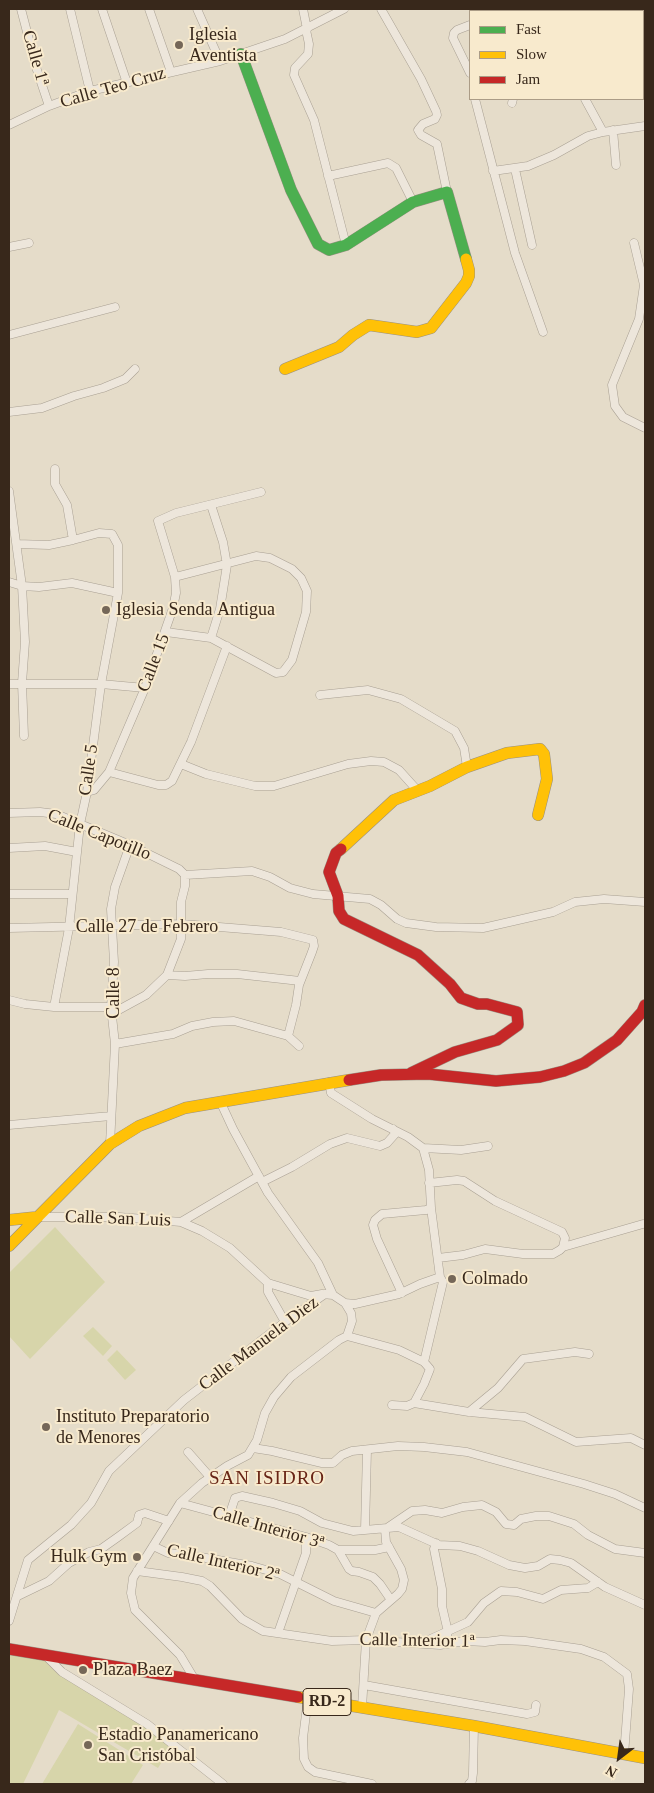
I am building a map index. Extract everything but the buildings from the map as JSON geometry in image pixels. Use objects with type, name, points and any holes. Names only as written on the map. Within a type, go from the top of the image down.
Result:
[{"type":"street","name":"Calle 1ª","points":[[21,9],[37,70],[49,106]]},
{"type":"street","points":[[70,9],[90,91]]},
{"type":"street","points":[[102,9],[127,83]]},
{"type":"street","points":[[149,9],[171,72]]},
{"type":"street","points":[[197,9],[220,61]]},
{"type":"street","points":[[303,9],[309,44],[308,54],[295,68],[294,76],[314,120],[346,245]]},
{"type":"street","points":[[285,369],[339,347],[369,325],[417,332],[431,328],[466,283],[469,276],[446,192],[437,144],[421,135],[418,130],[423,124],[435,119],[436,111],[421,79],[381,9]]},
{"type":"street","name":"Calle Teo Cruz","points":[[9,125],[49,106],[90,91],[220,61],[285,39],[341,10]]},
{"type":"street","points":[[469,25],[457,30],[453,38],[469,71]]},
{"type":"street","points":[[241,54],[291,190],[318,244],[329,250],[346,245],[413,202],[446,192]]},
{"type":"street","points":[[475,100],[515,253],[543,332]]},
{"type":"street","points":[[586,100],[603,132]]},
{"type":"street","points":[[493,171],[528,166],[554,155],[588,136],[613,130],[645,126]]},
{"type":"street","points":[[613,130],[616,165]]},
{"type":"street","points":[[328,176],[388,164],[396,168],[413,202]]},
{"type":"street","points":[[515,169],[532,245]]},
{"type":"street","points":[[9,247],[29,243]]},
{"type":"street","points":[[634,243],[644,285],[639,319],[612,385],[615,406],[623,417],[645,428]]},
{"type":"street","points":[[9,335],[115,307]]},
{"type":"street","points":[[9,412],[42,408],[103,388],[125,379],[136,370]]},
{"type":"street","points":[[17,544],[49,545],[73,540],[66,505],[55,484],[55,469]]},
{"type":"street","points":[[211,638],[220,609],[227,565],[223,542],[211,504],[261,492]]},
{"type":"street","points":[[9,494],[22,586],[25,642],[22,683],[24,736]]},
{"type":"street","name":"Calle 15","points":[[86,792],[94,790],[109,772],[145,688],[166,632],[176,593],[175,577],[158,521],[176,513],[211,504]]},
{"type":"street","name":"Calle 5","points":[[54,1007],[69,928],[80,824],[101,684],[118,593],[118,545],[112,534],[99,533],[73,540]]},
{"type":"street","points":[[166,632],[211,638],[276,673],[283,672],[292,660],[306,612],[307,591],[301,578],[292,569],[270,558],[256,556],[175,577]]},
{"type":"street","points":[[9,582],[22,586],[40,587],[72,583],[118,593]]},
{"type":"street","points":[[109,772],[166,785],[172,781],[181,764],[227,646]]},
{"type":"street","points":[[9,684],[101,684],[145,688]]},
{"type":"street","points":[[320,695],[368,690],[401,699],[455,731],[464,748],[467,767]]},
{"type":"street","points":[[408,1074],[455,1052],[496,1040],[518,1025],[517,1012],[487,1004],[478,1004],[462,998],[444,977],[418,955],[344,919],[339,911],[338,896],[329,872],[336,853],[394,800],[430,786],[467,767],[507,753],[540,749],[544,754],[547,779],[538,816]]},
{"type":"street","points":[[181,764],[206,774],[255,786],[274,786],[348,764],[384,762],[399,770],[417,790]]},
{"type":"street","name":"Calle Capotillo","points":[[9,813],[40,812],[56,814],[130,845],[179,869],[185,875]]},
{"type":"street","name":"Calle 8","points":[[110,1144],[115,1044],[112,1010],[114,962],[111,909],[115,887],[130,845]]},
{"type":"street","points":[[9,848],[45,846],[77,852]]},
{"type":"street","points":[[9,1000],[54,1007],[112,1010],[146,995],[157,987],[167,975],[181,939],[181,902],[185,886],[185,875],[252,871],[270,877],[290,888],[313,894],[370,899],[381,905],[397,919],[436,927],[483,928],[553,912],[575,902],[604,899],[645,902]]},
{"type":"street","points":[[9,894],[72,894]]},
{"type":"street","name":"Calle 27 de Febrero","points":[[9,928],[182,924],[280,932],[313,940],[314,946],[300,980]]},
{"type":"street","points":[[167,975],[238,974],[300,980],[288,1036]]},
{"type":"street","points":[[9,1246],[110,1144],[156,1118],[185,1108],[220,1101],[381,1075],[460,1076],[496,1081],[540,1078],[564,1071],[584,1062],[617,1040],[642,1012],[645,1005]]},
{"type":"street","points":[[115,1044],[173,1034],[192,1026],[234,1021],[288,1036],[299,1046]]},
{"type":"street","points":[[329,1082],[331,1093],[372,1119],[408,1136],[423,1148],[461,1150],[488,1146]]},
{"type":"street","points":[[220,1101],[233,1129],[261,1179],[318,1263],[329,1295]]},
{"type":"street","points":[[9,1125],[111,1116]]},
{"type":"street","points":[[182,1222],[261,1179],[292,1167],[330,1144],[347,1138],[380,1146],[387,1143],[395,1134],[393,1129]]},
{"type":"street","points":[[423,1148],[429,1170],[428,1183],[442,1286],[424,1362]]},
{"type":"street","points":[[428,1183],[464,1181],[495,1201],[562,1232],[565,1238],[563,1247]]},
{"type":"street","points":[[402,1292],[377,1239],[373,1225],[375,1220],[382,1214],[432,1208]]},
{"type":"street","points":[[9,1220],[38,1217]]},
{"type":"street","name":"Calle San Luis","points":[[38,1217],[119,1217],[182,1222],[202,1231],[230,1248],[268,1282]]},
{"type":"street","points":[[438,1258],[463,1255],[485,1249],[523,1254],[553,1254],[563,1247],[643,1224]]},
{"type":"street","points":[[285,1322],[268,1292],[268,1282],[311,1296],[329,1295],[345,1303],[356,1304],[402,1292],[440,1277]]},
{"type":"street","name":"Calle Manuela Diez","points":[[9,1622],[14,1598],[28,1560],[71,1526],[91,1503],[110,1471],[184,1400],[285,1322],[329,1295]]},
{"type":"street","points":[[345,1303],[351,1313],[352,1320],[347,1336]]},
{"type":"street","points":[[195,1680],[180,1655],[135,1610],[131,1593],[133,1578],[180,1503],[210,1477],[248,1455],[257,1440],[265,1413],[274,1397],[291,1376],[347,1336],[399,1350],[424,1362],[430,1369],[414,1403]]},
{"type":"street","points":[[469,1412],[498,1388],[523,1359],[575,1352],[589,1354]]},
{"type":"street","points":[[392,1405],[407,1406],[414,1403],[469,1412],[525,1417],[576,1442],[631,1438],[645,1446]]},
{"type":"street","points":[[253,1448],[272,1450],[322,1463],[333,1463],[352,1451],[398,1446],[467,1452],[599,1488],[645,1508]]},
{"type":"street","points":[[365,1530],[367,1450]]},
{"type":"street","points":[[188,1452],[210,1477]]},
{"type":"street","points":[[229,1516],[236,1498],[242,1496],[273,1503],[300,1512],[322,1523],[353,1530],[399,1527],[436,1543],[460,1546],[478,1551],[509,1565],[525,1568],[538,1566],[550,1559],[560,1560],[571,1563],[598,1582],[625,1597],[645,1605]]},
{"type":"street","name":"Calle Interior 3ª","points":[[180,1503],[306,1537],[338,1550],[349,1569],[373,1577],[391,1600]]},
{"type":"street","points":[[362,1708],[366,1640],[376,1614],[402,1589],[404,1580],[401,1569],[384,1535],[385,1529],[412,1511],[425,1510],[442,1513],[463,1507],[482,1505],[496,1512],[506,1524],[514,1525],[521,1519],[549,1516],[574,1524],[588,1535],[615,1549],[645,1553]]},
{"type":"street","points":[[14,1598],[50,1581],[69,1563],[89,1552],[101,1549],[137,1523],[139,1515],[145,1513],[169,1521]]},
{"type":"street","points":[[278,1633],[306,1553],[306,1537]]},
{"type":"street","points":[[436,1543],[434,1549],[442,1589],[442,1606],[448,1632],[446,1640],[440,1645]]},
{"type":"street","name":"Calle Interior 2ª","points":[[153,1546],[168,1553],[189,1554],[252,1566],[280,1574],[334,1601],[376,1614]]},
{"type":"street","points":[[338,1550],[375,1550],[389,1547]]},
{"type":"street","name":"Calle Interior 1ª","points":[[137,1571],[182,1577],[202,1582],[210,1586],[242,1619],[263,1631],[332,1641],[366,1640],[440,1645],[465,1641],[524,1641],[581,1650],[604,1657],[627,1674],[629,1689],[624,1755]]},
{"type":"street","points":[[422,1643],[468,1622],[484,1603],[501,1591],[517,1592],[543,1599],[561,1590],[588,1588],[598,1582]]},
{"type":"street","name":"RD-2","points":[[9,1650],[474,1726],[645,1758]]},
{"type":"street","points":[[45,1655],[62,1672],[147,1724],[223,1784]]},
{"type":"street","points":[[364,1685],[527,1714],[535,1712],[536,1705]]},
{"type":"street","points":[[308,1698],[303,1738],[304,1759],[308,1767],[316,1772],[372,1784]]},
{"type":"street","points":[[469,1784],[474,1773],[474,1726]]},
{"type":"shaded area","points":[[55,1227],[105,1282],[30,1359],[9,1336],[9,1273]]},
{"type":"shaded area","points":[[93,1327],[112,1346],[103,1356],[83,1336]]},
{"type":"shaded area","points":[[117,1350],[136,1370],[125,1380],[107,1360]]},
{"type":"shaded area","points":[[9,1649],[45,1655],[62,1672],[173,1744],[158,1768],[59,1710],[23,1784],[9,1784]]},
{"type":"shaded area","name":"Estadio Panamericano San Cristóbal","points":[[78,1724],[143,1765],[131,1784],[42,1784]]},
{"type":"traffic: fast","points":[[241,54],[291,190],[318,244],[329,250],[346,245],[413,202],[447,192],[466,259]]},
{"type":"traffic: slow","points":[[285,369],[339,347],[369,325],[417,332],[431,328],[466,283],[469,276],[466,259]]},
{"type":"traffic: slow","points":[[341,849],[394,800],[430,786],[467,767],[507,753],[540,749],[544,754],[547,779],[538,815]]},
{"type":"traffic: slow","points":[[9,1246],[110,1144],[139,1126],[185,1108],[349,1080]]},
{"type":"traffic: slow","points":[[9,1220],[38,1217]]},
{"type":"traffic: slow","points":[[298,1697],[474,1726],[645,1758]]},
{"type":"traffic: jam","points":[[341,849],[336,853],[329,872],[338,896],[339,911],[344,919],[418,955],[450,984],[461,998],[478,1004],[487,1004],[517,1012],[518,1025],[497,1040],[455,1052],[411,1073]]},
{"type":"traffic: jam","points":[[349,1080],[381,1075],[428,1074],[496,1081],[540,1077],[564,1071],[584,1063],[617,1040],[642,1012],[645,1005]]},
{"type":"traffic: jam","points":[[9,1649],[298,1697]]},
{"type":"place","name":"Iglesia Aventista","points":[[179,45]]},
{"type":"place","name":"Iglesia Senda Antigua","points":[[106,610]]},
{"type":"place","name":"Colmado","points":[[452,1279]]},
{"type":"place","name":"Instituto Preparatorio de Menores","points":[[46,1427]]},
{"type":"place","name":"Hulk Gym","points":[[137,1557]]},
{"type":"place","name":"Plaza Baez","points":[[83,1670]]},
{"type":"place","name":"Estadio Panamericano San Cristóbal","points":[[88,1745]]},
{"type":"district","name":"SAN ISIDRO","points":[[267,1479]]}]
